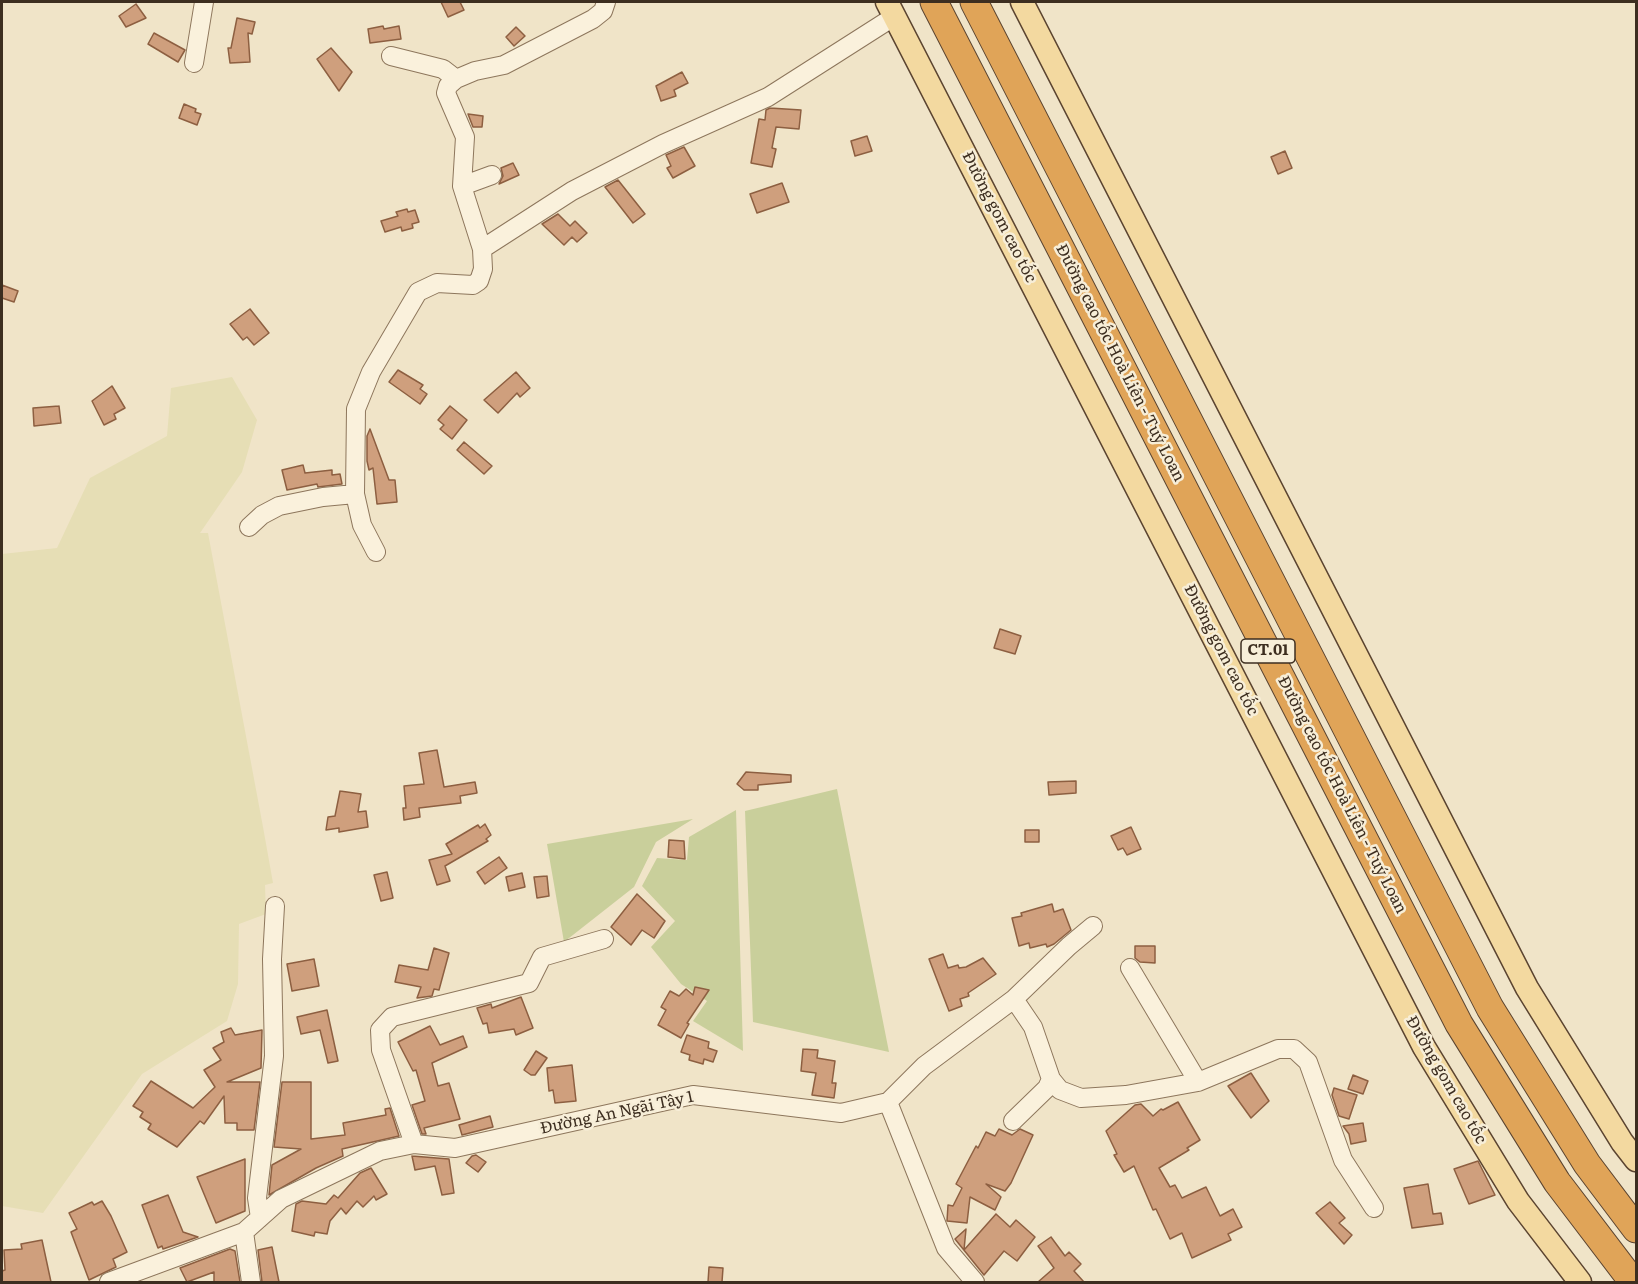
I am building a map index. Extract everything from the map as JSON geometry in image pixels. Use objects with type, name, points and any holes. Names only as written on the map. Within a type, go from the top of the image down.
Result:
[{"type":"highway","name":"Đường cao tốc Hoà Liên - Tuý Loan","points":[[934,2],[1459,1024],[1557,1182],[1633,1282]]},
{"type":"highway","name":"CT.01","points":[[974,2],[1490,1008],[1587,1164],[1636,1229]]},
{"type":"main road","points":[[1022,2],[1527,988],[1622,1142],[1636,1160]]},
{"type":"main road","name":"Đường gom cao tốc","points":[[891,9],[1424,1047],[1518,1201],[1580,1282]]},
{"type":"street","points":[[195,63],[204,2]]},
{"type":"street","points":[[376,552],[362,525],[355,494],[355,420],[359,398],[412,298],[424,288],[437,283],[476,284],[483,269],[482,249],[462,186],[465,137],[446,93],[448,86],[456,79],[475,71],[504,65],[593,19],[603,11],[606,2]]},
{"type":"street","points":[[482,249],[572,191],[663,144],[768,97],[891,9]]},
{"type":"street","points":[[391,56],[443,69],[456,79]]},
{"type":"street","points":[[462,186],[492,176]]},
{"type":"street","points":[[249,527],[262,515],[279,506],[322,497],[355,494]]},
{"type":"street","points":[[260,1218],[257,1198],[274,1056],[272,959],[275,906]]},
{"type":"street","points":[[975,1282],[946,1248],[888,1102],[924,1066],[1014,999],[1093,926]]},
{"type":"street","points":[[414,1144],[381,1050],[380,1030],[392,1017],[529,983],[542,957],[604,939]]},
{"type":"street","points":[[1130,968],[1198,1082]]},
{"type":"street","points":[[1014,999],[1033,1027],[1051,1079],[1060,1090],[1082,1098],[1126,1095],[1198,1082],[1287,1047],[1301,1053],[1314,1078],[1338,1149],[1374,1209]]},
{"type":"street","points":[[1013,1121],[1047,1088],[1051,1079]]},
{"type":"street","name":"Đường An Ngãi Tây 1","points":[[109,1282],[244,1232],[281,1199],[380,1151],[414,1144],[455,1148],[693,1095],[841,1113],[888,1102]]},
{"type":"street","points":[[244,1232],[251,1282]]},
{"type":"shaded area","points":[[232,377],[257,420],[242,472],[200,533],[208,533],[273,883],[265,885],[266,914],[239,924],[238,984],[227,1021],[142,1074],[43,1213],[2,1206],[2,554],[57,548],[90,478],[167,436],[171,388]]},
{"type":"green space","points":[[837,789],[889,1052],[753,1022],[745,811]]},
{"type":"green space","points":[[736,810],[743,1051],[693,1021],[707,1001],[681,984],[651,947],[675,921],[642,886],[657,858],[687,860],[689,837]]},
{"type":"green space","points":[[693,819],[656,842],[634,887],[564,942],[547,844]]},
{"type":"building","points":[[441,2],[460,2],[464,10],[448,17]]},
{"type":"building","points":[[136,4],[146,18],[126,27],[119,16]]},
{"type":"building","points":[[237,18],[255,22],[252,34],[248,33],[250,62],[230,63],[228,48],[231,48]]},
{"type":"building","points":[[383,26],[384,29],[399,26],[401,39],[370,43],[368,29]]},
{"type":"building","points":[[516,27],[525,36],[514,46],[506,37]]},
{"type":"building","points":[[154,33],[185,50],[178,62],[148,44]]},
{"type":"building","points":[[331,48],[352,72],[339,91],[317,59]]},
{"type":"building","points":[[682,72],[688,83],[674,90],[676,96],[661,101],[656,86]]},
{"type":"building","points":[[184,104],[201,114],[197,125],[179,118]]},
{"type":"building","points":[[770,108],[801,110],[799,129],[776,127],[772,148],[776,149],[772,167],[751,163],[759,119],[765,120],[766,110]]},
{"type":"building","points":[[468,114],[483,116],[482,127],[473,127]]},
{"type":"building","points":[[867,136],[872,151],[855,156],[851,141]]},
{"type":"building","points":[[684,147],[695,166],[673,178],[667,168],[671,166],[666,155]]},
{"type":"building","points":[[1285,151],[1292,168],[1278,174],[1271,157]]},
{"type":"building","points":[[513,163],[519,175],[499,184],[503,176],[501,168]]},
{"type":"building","points":[[618,180],[645,214],[633,223],[605,187]]},
{"type":"building","points":[[782,183],[789,202],[757,213],[750,194]]},
{"type":"building","points":[[407,209],[408,212],[415,210],[419,222],[412,224],[413,228],[402,231],[401,227],[385,232],[381,221],[398,216],[396,212]]},
{"type":"building","points":[[558,214],[570,226],[575,221],[587,233],[577,242],[572,237],[564,245],[542,224]]},
{"type":"building","points":[[2,285],[18,291],[14,302],[2,298]]},
{"type":"building","points":[[250,309],[269,333],[254,345],[247,337],[243,340],[230,324]]},
{"type":"building","points":[[398,370],[423,385],[420,389],[427,394],[420,404],[389,382]]},
{"type":"building","points":[[516,372],[530,388],[520,397],[517,393],[498,413],[484,400]]},
{"type":"building","points":[[112,386],[125,408],[114,414],[116,419],[104,425],[92,401]]},
{"type":"building","points":[[59,406],[61,423],[34,426],[33,408]]},
{"type":"building","points":[[450,406],[467,420],[452,439],[440,429],[444,425],[438,420]]},
{"type":"building","points":[[370,429],[389,480],[395,480],[397,502],[377,504],[373,468],[369,470],[367,461],[367,436]]},
{"type":"building","points":[[464,442],[492,466],[484,474],[457,450]]},
{"type":"building","points":[[303,465],[305,473],[332,470],[332,475],[340,474],[342,484],[318,487],[317,484],[287,490],[282,470]]},
{"type":"building","points":[[1000,629],[1021,636],[1015,654],[994,648]]},
{"type":"building","points":[[437,750],[444,787],[475,782],[477,793],[460,796],[461,803],[419,808],[420,817],[404,820],[403,808],[406,808],[404,786],[424,784],[419,753]]},
{"type":"building","points":[[746,772],[791,775],[791,782],[758,785],[758,790],[744,790],[737,784]]},
{"type":"building","points":[[1076,781],[1076,793],[1049,795],[1048,782]]},
{"type":"building","points":[[340,791],[361,794],[358,812],[366,811],[368,827],[339,832],[339,828],[326,830],[328,817],[335,816]]},
{"type":"building","points":[[485,824],[491,835],[486,839],[488,841],[445,866],[450,881],[437,885],[429,860],[452,854],[446,844],[478,825],[480,828]]},
{"type":"building","points":[[1131,827],[1141,849],[1127,855],[1123,848],[1118,850],[1111,836]]},
{"type":"building","points":[[1025,830],[1039,830],[1039,842],[1025,842]]},
{"type":"building","points":[[669,840],[684,841],[685,859],[668,857]]},
{"type":"building","points":[[499,857],[507,868],[485,884],[477,872]]},
{"type":"building","points":[[387,872],[393,898],[381,901],[374,875]]},
{"type":"building","points":[[522,873],[525,887],[509,891],[506,877]]},
{"type":"building","points":[[547,876],[549,896],[537,898],[534,877]]},
{"type":"building","points":[[637,894],[665,921],[654,938],[642,930],[631,945],[611,927]]},
{"type":"building","points":[[1052,904],[1054,912],[1063,909],[1071,930],[1047,947],[1046,944],[1030,948],[1029,943],[1019,946],[1012,918]]},
{"type":"building","points":[[1135,946],[1155,946],[1155,963],[1140,962],[1135,958]]},
{"type":"building","points":[[434,948],[449,953],[439,990],[434,989],[432,996],[417,998],[421,987],[395,982],[399,965],[428,970]]},
{"type":"building","points":[[943,954],[948,968],[958,965],[959,968],[966,967],[983,958],[996,974],[968,993],[969,996],[960,999],[962,1006],[949,1011],[929,959]]},
{"type":"building","points":[[314,959],[319,986],[292,991],[287,964]]},
{"type":"building","points":[[695,987],[709,990],[687,1023],[689,1024],[681,1038],[658,1025],[666,1010],[661,1007],[670,991],[679,996],[686,989],[693,995]]},
{"type":"building","points":[[521,997],[533,1028],[516,1035],[514,1029],[489,1033],[487,1023],[483,1024],[477,1008],[491,1004],[492,1008]]},
{"type":"building","points":[[327,1010],[338,1061],[328,1063],[320,1030],[301,1034],[297,1017]]},
{"type":"building","points":[[430,1026],[440,1045],[463,1036],[467,1047],[432,1063],[438,1086],[449,1083],[460,1119],[424,1128],[426,1134],[422,1134],[412,1105],[425,1101],[416,1070],[413,1071],[398,1042]]},
{"type":"building","points":[[231,1028],[235,1035],[262,1030],[261,1068],[227,1082],[260,1082],[254,1130],[237,1130],[237,1123],[225,1123],[224,1096],[204,1124],[200,1121],[177,1147],[148,1129],[151,1124],[140,1117],[143,1112],[133,1106],[151,1081],[193,1108],[215,1087],[204,1070],[221,1060],[213,1048],[224,1042],[221,1032]]},
{"type":"building","points":[[687,1035],[709,1042],[708,1048],[717,1051],[713,1062],[704,1059],[703,1064],[689,1060],[690,1055],[681,1052]]},
{"type":"building","points":[[803,1049],[818,1050],[817,1058],[835,1061],[832,1083],[836,1083],[834,1098],[812,1095],[816,1073],[801,1071]]},
{"type":"building","points":[[536,1051],[547,1058],[535,1075],[531,1075],[524,1070]]},
{"type":"building","points":[[572,1065],[576,1101],[555,1103],[553,1090],[549,1091],[547,1068]]},
{"type":"building","points":[[1251,1073],[1269,1101],[1251,1118],[1228,1086]]},
{"type":"building","points":[[1353,1075],[1368,1081],[1363,1094],[1348,1089]]},
{"type":"building","points":[[282,1082],[311,1082],[311,1139],[345,1135],[343,1123],[386,1115],[385,1109],[390,1108],[399,1136],[342,1149],[343,1156],[316,1168],[269,1195],[272,1165],[301,1149],[274,1147]]},
{"type":"building","points":[[1334,1088],[1357,1095],[1349,1119],[1339,1116],[1332,1095]]},
{"type":"building","points":[[1178,1102],[1200,1140],[1187,1148],[1189,1150],[1159,1168],[1170,1187],[1175,1185],[1182,1198],[1206,1187],[1220,1216],[1233,1209],[1242,1227],[1228,1234],[1231,1240],[1192,1258],[1182,1233],[1170,1239],[1156,1209],[1153,1210],[1134,1166],[1124,1172],[1114,1155],[1117,1154],[1106,1131],[1135,1105],[1141,1104],[1153,1116],[1161,1109]]},
{"type":"building","points":[[490,1116],[493,1127],[462,1135],[459,1125]]},
{"type":"building","points":[[1363,1123],[1366,1141],[1351,1144],[1349,1134],[1343,1126]]},
{"type":"building","points":[[999,1129],[1012,1135],[1020,1129],[1033,1135],[1011,1183],[1005,1191],[986,1184],[1001,1197],[995,1210],[970,1197],[967,1223],[947,1221],[948,1205],[953,1206],[962,1188],[956,1184],[976,1146],[978,1148],[986,1132],[995,1136]]},
{"type":"building","points":[[476,1155],[486,1162],[478,1172],[466,1163]]},
{"type":"building","points":[[412,1156],[449,1159],[454,1193],[442,1195],[435,1166],[415,1170]]},
{"type":"building","points":[[245,1159],[245,1211],[216,1223],[197,1177]]},
{"type":"building","points":[[1478,1161],[1495,1195],[1469,1204],[1454,1169]]},
{"type":"building","points":[[371,1168],[387,1194],[376,1200],[374,1196],[363,1207],[357,1201],[346,1214],[341,1208],[330,1221],[327,1234],[315,1232],[314,1236],[292,1231],[296,1204],[302,1201],[326,1204],[334,1195],[338,1198],[360,1173]]},
{"type":"building","points":[[1428,1184],[1433,1214],[1441,1213],[1443,1224],[1412,1228],[1404,1188]]},
{"type":"building","points":[[168,1195],[183,1232],[198,1237],[163,1249],[162,1246],[158,1248],[142,1205]]},
{"type":"building","points":[[102,1201],[127,1252],[113,1259],[116,1267],[89,1280],[71,1232],[77,1229],[69,1213],[92,1202],[94,1205]]},
{"type":"building","points":[[1330,1202],[1345,1218],[1339,1223],[1352,1235],[1344,1244],[1316,1213]]},
{"type":"building","points":[[996,1214],[1010,1227],[1016,1220],[1035,1237],[1017,1261],[1004,1251],[984,1275],[955,1239],[966,1229],[964,1250]]},
{"type":"building","points":[[1051,1237],[1065,1256],[1069,1252],[1081,1264],[1074,1271],[1084,1282],[1038,1282],[1054,1268],[1038,1246]]},
{"type":"building","points":[[42,1240],[51,1282],[2,1282],[2,1271],[5,1270],[4,1250],[22,1249],[21,1244]]},
{"type":"building","points":[[272,1247],[279,1282],[262,1282],[258,1250]]},
{"type":"building","points":[[230,1249],[235,1251],[240,1282],[214,1282],[214,1272],[187,1282],[180,1268]]},
{"type":"building","points":[[709,1267],[723,1268],[722,1282],[708,1282]]}]
